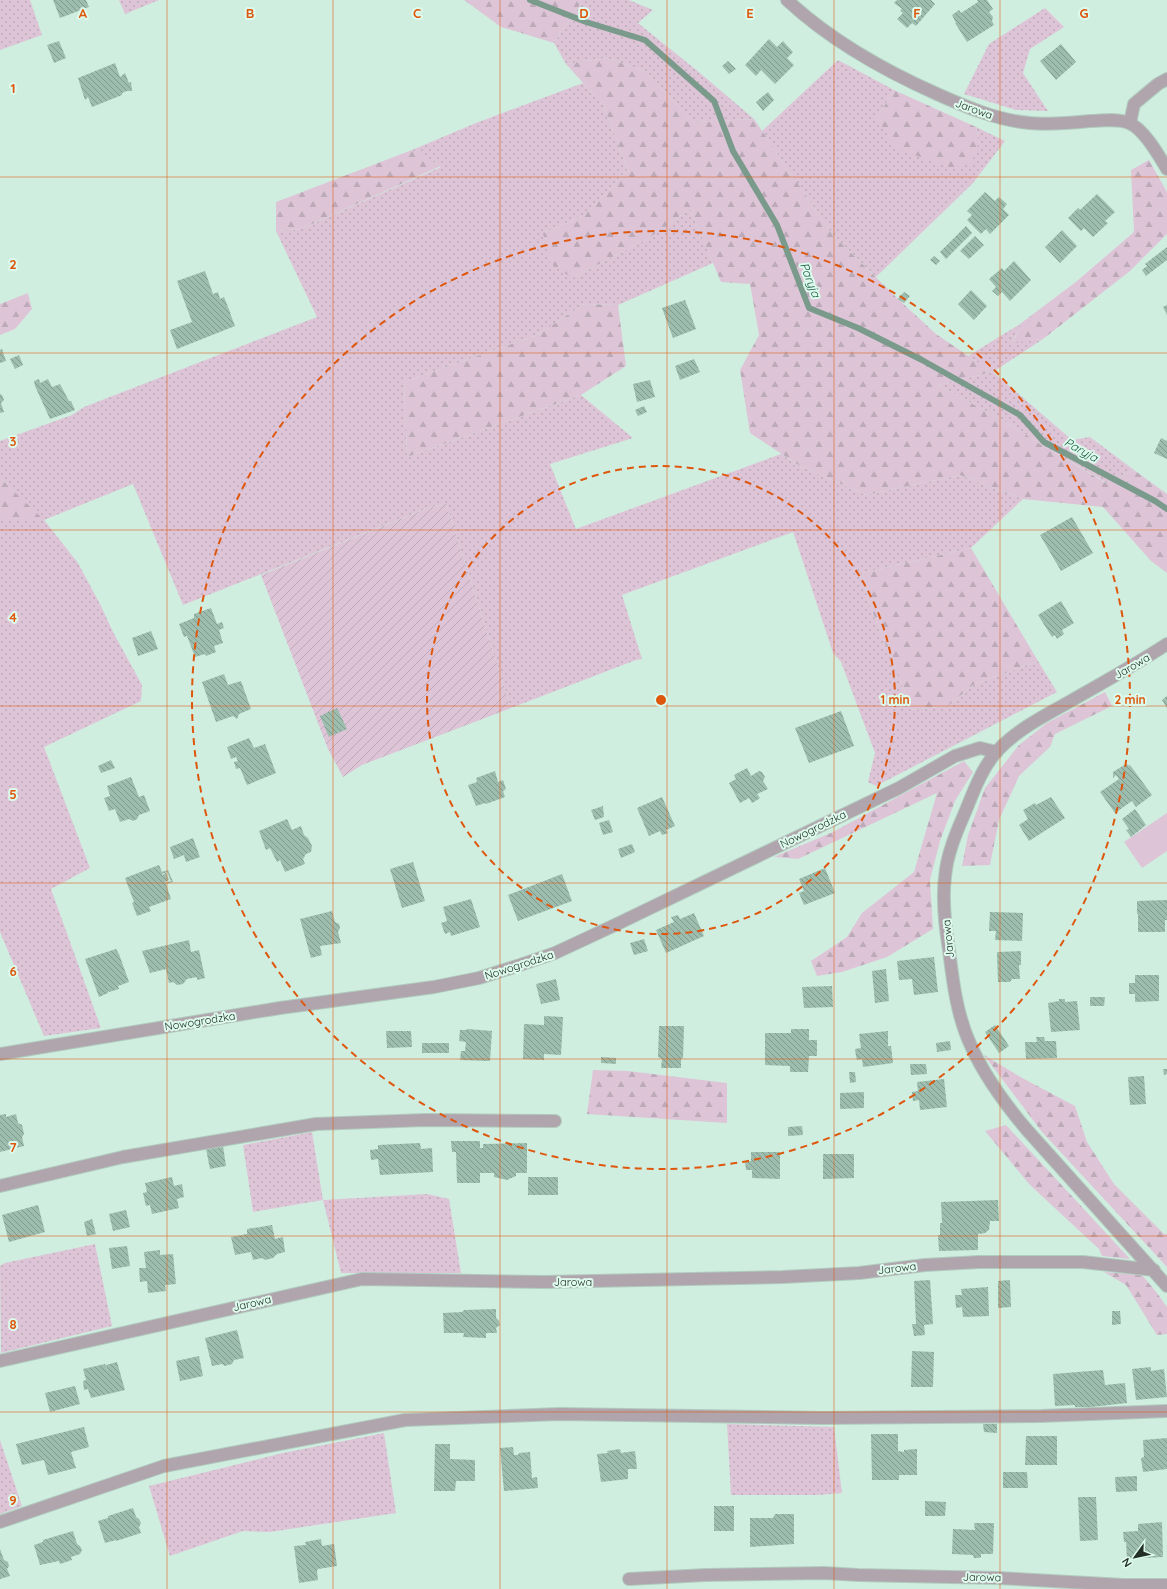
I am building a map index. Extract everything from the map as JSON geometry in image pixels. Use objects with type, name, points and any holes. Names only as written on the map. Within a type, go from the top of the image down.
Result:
[{"type":"street","name":"Jarowa","points":[[787,0],[814,24],[845,46],[918,86],[989,115],[1030,123],[1112,120],[1130,123]]},
{"type":"street","points":[[1167,79],[1158,84],[1134,104],[1130,123],[1148,139],[1167,169]]},
{"type":"street","name":"Jarowa","points":[[1166,1283],[1004,1104],[971,1046],[961,1019],[952,977],[945,926],[945,877],[954,836],[986,767],[997,752],[1027,726],[1167,644]]},
{"type":"street","name":"Nowogrodzka","points":[[0,1054],[280,1008],[434,987],[479,978],[555,953],[615,926],[899,788],[955,756],[980,748],[997,752]]},
{"type":"street","points":[[0,1186],[123,1157],[316,1124],[425,1120],[555,1121]]},
{"type":"street","name":"Jarowa","points":[[0,1361],[305,1290],[362,1279],[552,1282],[783,1277],[859,1273],[925,1265],[979,1262],[1083,1262],[1154,1270]]},
{"type":"street","points":[[0,1522],[164,1466],[405,1420],[559,1414],[822,1418],[1041,1416],[1167,1410]]},
{"type":"street","name":"Jarowa","points":[[629,1578],[816,1573],[998,1578],[1124,1585],[1167,1585]]},
{"type":"green space","points":[[0,0],[30,0],[42,35],[0,50]]},
{"type":"green space","points":[[119,0],[159,0],[125,14]]},
{"type":"green space","points":[[464,0],[581,0],[581,3],[554,43],[501,27]]},
{"type":"green space","points":[[581,0],[629,0],[653,10],[638,23],[754,119],[694,122],[645,71],[607,58],[566,64],[554,43],[581,3]]},
{"type":"green space","points":[[1045,8],[1064,27],[1030,49],[1023,73],[1048,111],[1016,110],[964,94],[989,44]]},
{"type":"green space","points":[[607,58],[645,71],[694,122],[754,119],[832,234],[936,334],[992,372],[938,385],[1013,426],[1043,446],[1106,483],[1134,470],[1167,494],[1167,573],[1151,561],[1103,507],[1023,499],[960,475],[866,495],[800,466],[750,433],[740,370],[759,335],[750,284],[721,282],[690,209],[649,238],[572,278],[550,263],[543,233],[585,215],[628,169],[603,105],[566,64]]},
{"type":"green space","points":[[838,60],[894,90],[877,118],[979,143],[976,127],[1005,141],[973,183],[876,277],[832,234],[762,131]]},
{"type":"green space","points":[[583,83],[603,105],[628,169],[585,215],[543,233],[572,278],[649,238],[690,209],[713,263],[618,305],[584,304],[537,335],[404,382],[407,457],[581,395],[633,438],[550,464],[576,529],[781,454],[800,466],[866,495],[960,475],[1023,499],[971,548],[862,573],[869,603],[912,710],[948,706],[973,685],[1038,661],[1057,692],[876,786],[868,782],[875,753],[841,662],[833,653],[793,532],[622,595],[642,659],[511,708],[446,503],[423,510],[183,605],[133,484],[44,520],[78,563],[142,685],[141,701],[44,747],[90,868],[51,889],[101,1028],[44,1036],[0,932],[0,514],[43,520],[0,478],[0,441],[72,415],[84,407],[317,317],[276,231],[301,229],[441,167],[412,150],[476,123]]},
{"type":"green space","points":[[894,90],[976,127],[979,143],[971,164],[951,168],[895,148],[877,118]]},
{"type":"green space","points":[[412,150],[441,166],[301,229],[276,231],[276,202]]},
{"type":"green space","points":[[1149,160],[1167,192],[1167,234],[1130,271],[1043,339],[1013,343],[1020,324],[1077,281],[1134,232],[1131,170]]},
{"type":"green space","points":[[28,293],[32,309],[15,329],[0,335],[0,304]]},
{"type":"green space","points":[[584,304],[618,305],[626,366],[581,395],[407,457],[404,382],[537,335]]},
{"type":"green space","points":[[1020,324],[1013,342],[1043,339],[993,372],[1072,440],[1090,437],[1134,470],[1107,483],[1043,446],[1013,426],[938,385],[992,372],[968,356]]},
{"type":"green space","points":[[0,478],[44,520],[7,520],[0,515]]},
{"type":"green space","points":[[446,503],[511,708],[362,765],[343,777],[328,749],[261,575],[423,510]]},
{"type":"green space","points":[[971,548],[1038,661],[973,685],[948,706],[912,710],[869,603],[862,573]]},
{"type":"green space","points":[[1105,692],[1112,706],[1055,734],[1050,747],[1019,776],[999,820],[990,865],[962,866],[968,835],[985,788],[1019,745],[1047,723]]},
{"type":"green space","points":[[964,761],[973,772],[955,801],[940,841],[930,880],[933,929],[887,957],[842,972],[817,976],[811,961],[847,937],[862,913],[914,872],[937,793],[798,859],[774,857],[833,832]]},
{"type":"green space","points":[[1167,813],[1167,851],[1142,868],[1124,842]]},
{"type":"green space","points":[[984,1055],[1024,1079],[1075,1106],[1087,1142],[1114,1184],[1164,1234],[1167,1234],[1167,1267],[1042,1132]]},
{"type":"green space","points":[[593,1070],[628,1071],[727,1083],[727,1123],[587,1114]]},
{"type":"green space","points":[[1006,1125],[1130,1259],[1102,1256],[1099,1249],[1030,1185],[985,1131]]},
{"type":"green space","points":[[312,1132],[323,1200],[253,1212],[243,1145]]},
{"type":"green space","points":[[427,1194],[449,1199],[461,1273],[341,1273],[323,1200]]},
{"type":"green space","points":[[95,1244],[112,1326],[1,1353],[0,1266],[5,1263]]},
{"type":"green space","points":[[1104,1272],[1142,1275],[1167,1307],[1167,1334],[1157,1335],[1126,1285]]},
{"type":"green space","points":[[727,1424],[834,1427],[842,1493],[819,1495],[731,1495]]},
{"type":"green space","points":[[384,1433],[396,1513],[270,1532],[243,1531],[170,1556],[149,1486],[283,1453]]},
{"type":"green space","points":[[0,1440],[22,1506],[0,1514]]},
{"type":"building","points":[[53,0],[86,0],[89,7],[60,18]]},
{"type":"building","points":[[897,0],[931,0],[935,4],[916,26],[912,23],[907,28],[897,19],[903,13],[900,11],[902,9],[894,3]]},
{"type":"building","points":[[977,0],[987,0],[993,9],[989,12],[993,17],[992,21],[994,25],[967,42],[955,23],[952,15],[959,10],[961,13],[978,2]]},
{"type":"building","points":[[769,39],[777,47],[783,41],[793,52],[787,58],[794,65],[775,84],[761,70],[756,76],[745,65]]},
{"type":"building","points":[[59,41],[66,58],[54,63],[47,45]]},
{"type":"building","points":[[1061,44],[1076,62],[1056,80],[1040,61]]},
{"type":"building","points":[[728,61],[736,69],[729,74],[722,66]]},
{"type":"building","points":[[115,63],[120,77],[125,73],[129,83],[131,82],[132,91],[122,93],[122,95],[92,107],[88,97],[85,100],[78,78]]},
{"type":"building","points":[[768,92],[774,100],[763,111],[756,102]]},
{"type":"building","points":[[985,192],[995,201],[999,197],[1007,204],[1003,209],[1009,215],[990,234],[986,229],[981,234],[967,220],[972,215],[967,211]]},
{"type":"building","points":[[1097,194],[1115,212],[1105,221],[1108,223],[1093,237],[1084,228],[1081,231],[1068,218],[1078,208],[1080,210]]},
{"type":"building","points":[[966,226],[972,233],[946,259],[940,252]]},
{"type":"building","points":[[1062,230],[1077,246],[1060,263],[1045,247]]},
{"type":"building","points":[[975,236],[984,245],[969,259],[960,251]]},
{"type":"building","points":[[1167,247],[1167,260],[1146,276],[1142,270],[1147,266],[1145,264]]},
{"type":"building","points":[[934,256],[940,261],[936,265],[930,260]]},
{"type":"building","points":[[1014,261],[1031,280],[1010,301],[1002,292],[998,296],[992,291],[996,287],[989,279],[1002,268],[1004,271]]},
{"type":"building","points":[[205,271],[213,294],[218,292],[220,299],[224,297],[231,312],[230,313],[235,326],[177,349],[170,330],[192,322],[177,281]]},
{"type":"building","points":[[971,290],[987,306],[974,320],[958,304]]},
{"type":"building","points":[[904,292],[910,296],[904,303],[898,299]]},
{"type":"building","points":[[685,300],[696,329],[673,338],[662,308]]},
{"type":"building","points":[[1167,305],[1167,315],[1163,307]]},
{"type":"building","points":[[2,349],[6,361],[0,363],[0,350]]},
{"type":"building","points":[[19,355],[23,365],[15,369],[10,359]]},
{"type":"building","points":[[694,359],[700,372],[680,380],[675,366]]},
{"type":"building","points":[[39,379],[40,383],[48,379],[52,387],[60,384],[75,410],[50,419],[35,386],[34,381]]},
{"type":"building","points":[[650,380],[655,397],[637,402],[633,384]]},
{"type":"building","points":[[0,394],[4,400],[1,403],[4,412],[0,413]]},
{"type":"building","points":[[644,406],[647,412],[638,416],[635,410]]},
{"type":"building","points":[[1161,438],[1167,441],[1167,459],[1154,453]]},
{"type":"building","points":[[1072,517],[1093,553],[1061,571],[1040,535]]},
{"type":"building","points":[[1061,601],[1074,623],[1062,630],[1064,634],[1057,639],[1055,635],[1052,637],[1038,615]]},
{"type":"building","points":[[211,608],[217,624],[222,622],[224,628],[219,630],[223,643],[214,646],[216,652],[206,656],[205,654],[195,657],[187,636],[184,637],[179,624],[194,618],[194,614]]},
{"type":"building","points":[[151,631],[158,649],[138,656],[132,638]]},
{"type":"building","points":[[224,674],[228,685],[241,681],[251,709],[239,714],[237,719],[233,716],[216,722],[202,682]]},
{"type":"building","points":[[1167,696],[1167,708],[1162,700]]},
{"type":"building","points":[[337,708],[347,729],[329,737],[320,716]]},
{"type":"building","points":[[841,711],[854,746],[809,763],[795,728]]},
{"type":"building","points":[[249,738],[254,748],[265,744],[276,773],[247,785],[240,768],[236,769],[234,762],[238,761],[236,757],[231,759],[227,747]]},
{"type":"building","points":[[111,760],[115,768],[101,773],[98,766]]},
{"type":"building","points":[[1126,764],[1129,765],[1128,767],[1130,765],[1152,795],[1136,807],[1132,801],[1115,813],[1100,792],[1119,779],[1116,775],[1113,778],[1113,772]]},
{"type":"building","points":[[747,768],[751,776],[759,771],[762,772],[765,777],[763,781],[768,789],[757,794],[760,798],[752,803],[749,798],[740,803],[729,783],[736,779],[734,775]]},
{"type":"building","points":[[495,771],[498,782],[503,780],[506,789],[503,791],[505,797],[476,806],[468,785],[477,782],[476,778]]},
{"type":"building","points":[[131,777],[139,797],[144,795],[150,811],[139,815],[137,819],[133,821],[129,819],[120,822],[115,809],[109,811],[104,798],[110,796],[107,786]]},
{"type":"building","points":[[662,797],[675,826],[666,830],[668,833],[662,835],[660,831],[649,836],[637,808]]},
{"type":"building","points":[[1051,797],[1065,818],[1029,841],[1019,825],[1028,819],[1023,810],[1035,803],[1036,805]]},
{"type":"building","points":[[603,806],[604,817],[595,820],[591,810]]},
{"type":"building","points":[[1135,809],[1146,825],[1131,837],[1126,830],[1129,829],[1122,819]]},
{"type":"building","points":[[287,819],[292,830],[301,826],[304,835],[308,838],[312,846],[311,852],[306,854],[303,859],[305,864],[285,872],[280,860],[277,862],[270,848],[266,850],[259,831]]},
{"type":"building","points":[[609,820],[613,832],[603,835],[599,823]]},
{"type":"building","points":[[193,838],[200,857],[186,862],[184,855],[174,859],[170,847]]},
{"type":"building","points":[[632,844],[635,852],[621,858],[618,849]]},
{"type":"building","points":[[413,862],[425,901],[402,908],[390,869]]},
{"type":"building","points":[[159,865],[162,872],[168,870],[173,882],[166,884],[171,899],[149,907],[151,911],[137,916],[132,903],[134,902],[125,878]],"holes":[[[167,872],[171,881],[165,883],[169,880],[166,873],[162,874]]]},
{"type":"building","points":[[825,868],[835,893],[804,905],[799,893],[804,891],[799,879]]},
{"type":"building","points":[[562,874],[572,901],[518,921],[508,895]]},
{"type":"building","points":[[471,899],[480,927],[451,936],[450,932],[445,934],[441,923],[447,921],[443,907]]},
{"type":"building","points":[[1167,900],[1167,920],[1165,920],[1165,932],[1138,932],[1137,901]]},
{"type":"building","points":[[332,911],[335,922],[339,924],[340,928],[338,932],[341,943],[320,946],[322,955],[311,958],[300,919]]},
{"type":"building","points":[[990,912],[1023,913],[1022,941],[995,940],[996,931],[989,931]]},
{"type":"building","points":[[694,913],[704,936],[666,953],[656,930],[674,922],[671,917],[678,915],[680,919]]},
{"type":"building","points":[[644,939],[648,951],[634,955],[630,943]]},
{"type":"building","points":[[189,940],[191,952],[199,950],[205,978],[197,980],[197,977],[187,979],[183,984],[177,985],[173,982],[169,983],[166,969],[150,973],[142,951]]},
{"type":"building","points":[[116,949],[129,982],[118,986],[119,989],[109,992],[108,990],[108,993],[99,997],[85,959]]},
{"type":"building","points":[[1021,951],[1021,965],[1019,965],[1020,979],[1012,979],[1010,982],[998,982],[997,952]]},
{"type":"building","points":[[934,957],[938,992],[914,995],[912,979],[899,980],[897,961]]},
{"type":"building","points":[[886,969],[889,1001],[875,1003],[872,971]]},
{"type":"building","points":[[1135,975],[1159,975],[1159,1001],[1135,1002],[1135,994],[1129,994],[1129,983],[1135,983]]},
{"type":"building","points":[[556,979],[560,1000],[541,1004],[536,984]]},
{"type":"building","points":[[832,986],[833,1007],[804,1008],[802,987]]},
{"type":"building","points":[[1090,997],[1105,997],[1104,1006],[1090,1006]]},
{"type":"building","points":[[1059,999],[1065,999],[1065,1002],[1077,1001],[1080,1030],[1051,1032],[1048,1003],[1059,1001]]},
{"type":"building","points":[[544,1016],[563,1017],[561,1055],[544,1054],[544,1060],[523,1059],[524,1024],[544,1025]]},
{"type":"building","points":[[995,1025],[1009,1046],[999,1053],[985,1032]]},
{"type":"building","points":[[659,1026],[684,1026],[683,1058],[681,1059],[681,1068],[661,1068],[662,1059],[658,1057]]},
{"type":"building","points":[[467,1029],[492,1031],[490,1061],[460,1060],[461,1051],[465,1051],[466,1042],[459,1041],[460,1030]]},
{"type":"building","points":[[791,1029],[809,1029],[809,1040],[817,1040],[817,1056],[809,1056],[808,1072],[790,1072],[790,1066],[765,1065],[765,1033],[791,1033]]},
{"type":"building","points":[[386,1031],[411,1031],[412,1047],[387,1048]]},
{"type":"building","points":[[888,1031],[888,1046],[891,1046],[893,1063],[863,1067],[862,1059],[857,1060],[855,1049],[861,1048],[859,1034]]},
{"type":"building","points":[[1036,1037],[1044,1037],[1045,1041],[1056,1041],[1057,1058],[1026,1059],[1025,1042],[1037,1042]]},
{"type":"building","points":[[950,1041],[951,1050],[937,1052],[936,1043]]},
{"type":"building","points":[[422,1043],[449,1043],[449,1053],[422,1053]]},
{"type":"building","points":[[601,1057],[616,1058],[616,1064],[601,1063]]},
{"type":"building","points":[[910,1064],[926,1064],[927,1074],[911,1075]]},
{"type":"building","points":[[1163,1069],[1167,1069],[1167,1074],[1164,1075]]},
{"type":"building","points":[[849,1072],[855,1072],[856,1082],[850,1083]]},
{"type":"building","points":[[1144,1076],[1146,1104],[1130,1105],[1128,1077]]},
{"type":"building","points":[[944,1079],[947,1107],[920,1110],[919,1100],[913,1101],[912,1092],[918,1091],[917,1082]]},
{"type":"building","points":[[864,1092],[864,1108],[840,1109],[840,1093]]},
{"type":"building","points":[[6,1114],[6,1117],[16,1114],[18,1123],[22,1125],[24,1146],[0,1152],[0,1115]]},
{"type":"building","points":[[802,1126],[803,1135],[788,1136],[788,1127]]},
{"type":"building","points":[[451,1141],[480,1141],[480,1148],[483,1148],[483,1144],[527,1143],[527,1173],[516,1173],[516,1176],[507,1180],[494,1177],[494,1173],[480,1173],[480,1183],[457,1183],[456,1152],[452,1152]]},
{"type":"building","points":[[420,1143],[421,1149],[432,1148],[433,1172],[380,1175],[378,1159],[371,1160],[370,1150],[378,1149],[378,1145]]},
{"type":"building","points":[[223,1146],[226,1166],[210,1169],[206,1149]]},
{"type":"building","points":[[751,1152],[780,1152],[780,1179],[752,1178],[752,1170],[746,1170],[745,1162],[751,1161]]},
{"type":"building","points":[[823,1154],[854,1154],[854,1178],[823,1179]]},
{"type":"building","points":[[172,1177],[174,1186],[182,1184],[184,1197],[177,1199],[179,1208],[152,1214],[150,1205],[146,1206],[143,1193],[147,1192],[145,1183]]},
{"type":"building","points":[[528,1177],[558,1177],[558,1195],[528,1195]]},
{"type":"building","points":[[998,1200],[999,1221],[990,1221],[989,1230],[986,1233],[978,1234],[978,1250],[939,1251],[938,1235],[940,1235],[940,1223],[942,1223],[941,1202]]},
{"type":"building","points":[[38,1205],[45,1232],[9,1242],[2,1215]]},
{"type":"building","points":[[126,1210],[130,1227],[113,1231],[109,1214]]},
{"type":"building","points":[[92,1219],[96,1234],[87,1236],[84,1222]]},
{"type":"building","points":[[272,1225],[275,1239],[283,1237],[285,1252],[265,1260],[262,1258],[253,1260],[251,1252],[235,1255],[231,1237],[247,1234],[247,1229]]},
{"type":"building","points":[[127,1246],[130,1266],[112,1269],[109,1248]]},
{"type":"building","points":[[160,1250],[160,1255],[173,1254],[176,1284],[165,1285],[166,1291],[148,1293],[147,1281],[140,1282],[139,1268],[146,1268],[144,1252]]},
{"type":"building","points":[[930,1280],[933,1324],[924,1325],[925,1335],[914,1336],[912,1324],[916,1324],[914,1281]]},
{"type":"building","points":[[1010,1280],[1011,1307],[998,1308],[998,1281]]},
{"type":"building","points":[[988,1287],[989,1316],[963,1317],[962,1307],[956,1308],[955,1295],[962,1295],[961,1289]]},
{"type":"building","points":[[496,1309],[496,1318],[500,1325],[496,1328],[497,1333],[486,1333],[486,1338],[463,1337],[464,1333],[444,1333],[443,1313],[462,1312],[464,1310]]},
{"type":"building","points":[[1112,1311],[1120,1311],[1121,1324],[1112,1325]]},
{"type":"building","points":[[237,1330],[244,1358],[234,1360],[232,1364],[225,1366],[222,1364],[212,1366],[205,1338]]},
{"type":"building","points":[[912,1351],[934,1352],[933,1387],[911,1387]]},
{"type":"building","points":[[199,1356],[203,1376],[180,1381],[176,1361]]},
{"type":"building","points":[[117,1362],[125,1390],[91,1398],[88,1389],[84,1390],[83,1381],[86,1380],[83,1369],[105,1364],[108,1372],[106,1365]]},
{"type":"building","points":[[1151,1367],[1151,1371],[1164,1369],[1167,1397],[1136,1400],[1132,1369]]},
{"type":"building","points":[[1103,1370],[1105,1385],[1125,1383],[1127,1403],[1091,1407],[1075,1407],[1075,1405],[1055,1406],[1053,1374]]},
{"type":"building","points":[[75,1386],[80,1404],[50,1412],[45,1393]]},
{"type":"building","points":[[983,1424],[997,1424],[997,1433],[984,1432]]},
{"type":"building","points":[[84,1427],[89,1447],[71,1452],[76,1468],[48,1475],[44,1460],[22,1465],[16,1444]]},
{"type":"building","points":[[871,1434],[898,1434],[898,1451],[904,1452],[904,1450],[917,1449],[917,1475],[899,1475],[899,1480],[872,1480]]},
{"type":"building","points":[[1026,1436],[1057,1436],[1057,1465],[1025,1465]]},
{"type":"building","points":[[1167,1438],[1167,1469],[1143,1472],[1141,1458],[1144,1457],[1143,1440]]},
{"type":"building","points":[[435,1444],[450,1444],[450,1459],[475,1460],[475,1481],[456,1481],[455,1491],[434,1491]]},
{"type":"building","points":[[513,1447],[514,1455],[530,1452],[532,1478],[537,1477],[538,1488],[504,1491],[500,1448]]},
{"type":"building","points":[[620,1449],[621,1453],[635,1451],[637,1469],[628,1469],[628,1479],[601,1482],[597,1454],[608,1453],[607,1451]]},
{"type":"building","points":[[1003,1472],[1027,1472],[1028,1488],[1003,1488]]},
{"type":"building","points":[[1137,1476],[1137,1491],[1116,1492],[1115,1477]]},
{"type":"building","points":[[1078,1497],[1096,1497],[1098,1540],[1080,1541]]},
{"type":"building","points":[[925,1501],[946,1502],[945,1516],[925,1516]]},
{"type":"building","points":[[714,1506],[734,1506],[734,1531],[714,1531]]},
{"type":"building","points":[[133,1508],[136,1517],[141,1523],[139,1527],[141,1533],[105,1543],[98,1521],[108,1518],[108,1516]]},
{"type":"building","points":[[775,1514],[794,1514],[794,1544],[750,1547],[750,1518],[773,1518]]},
{"type":"building","points":[[1162,1522],[1163,1557],[1127,1559],[1126,1542],[1124,1542],[1123,1532],[1138,1531],[1138,1524]]},
{"type":"building","points":[[974,1523],[994,1523],[993,1554],[981,1554],[981,1557],[974,1558],[973,1555],[952,1554],[953,1529],[975,1530]]},
{"type":"building","points":[[73,1531],[77,1544],[82,1550],[80,1554],[71,1557],[72,1560],[60,1564],[59,1561],[40,1565],[34,1545],[43,1542],[43,1540]]},
{"type":"building","points":[[321,1539],[322,1546],[334,1544],[337,1566],[318,1569],[318,1580],[299,1583],[294,1546],[306,1545],[305,1542]]},
{"type":"building","points":[[0,1549],[4,1560],[8,1562],[9,1566],[7,1569],[10,1576],[0,1579]]},
{"type":"waterway","name":"Paryja","points":[[530,0],[586,22],[645,40],[714,101],[733,151],[777,225],[809,308],[858,328],[922,360],[1020,415],[1044,442],[1155,501],[1167,509]]}]
